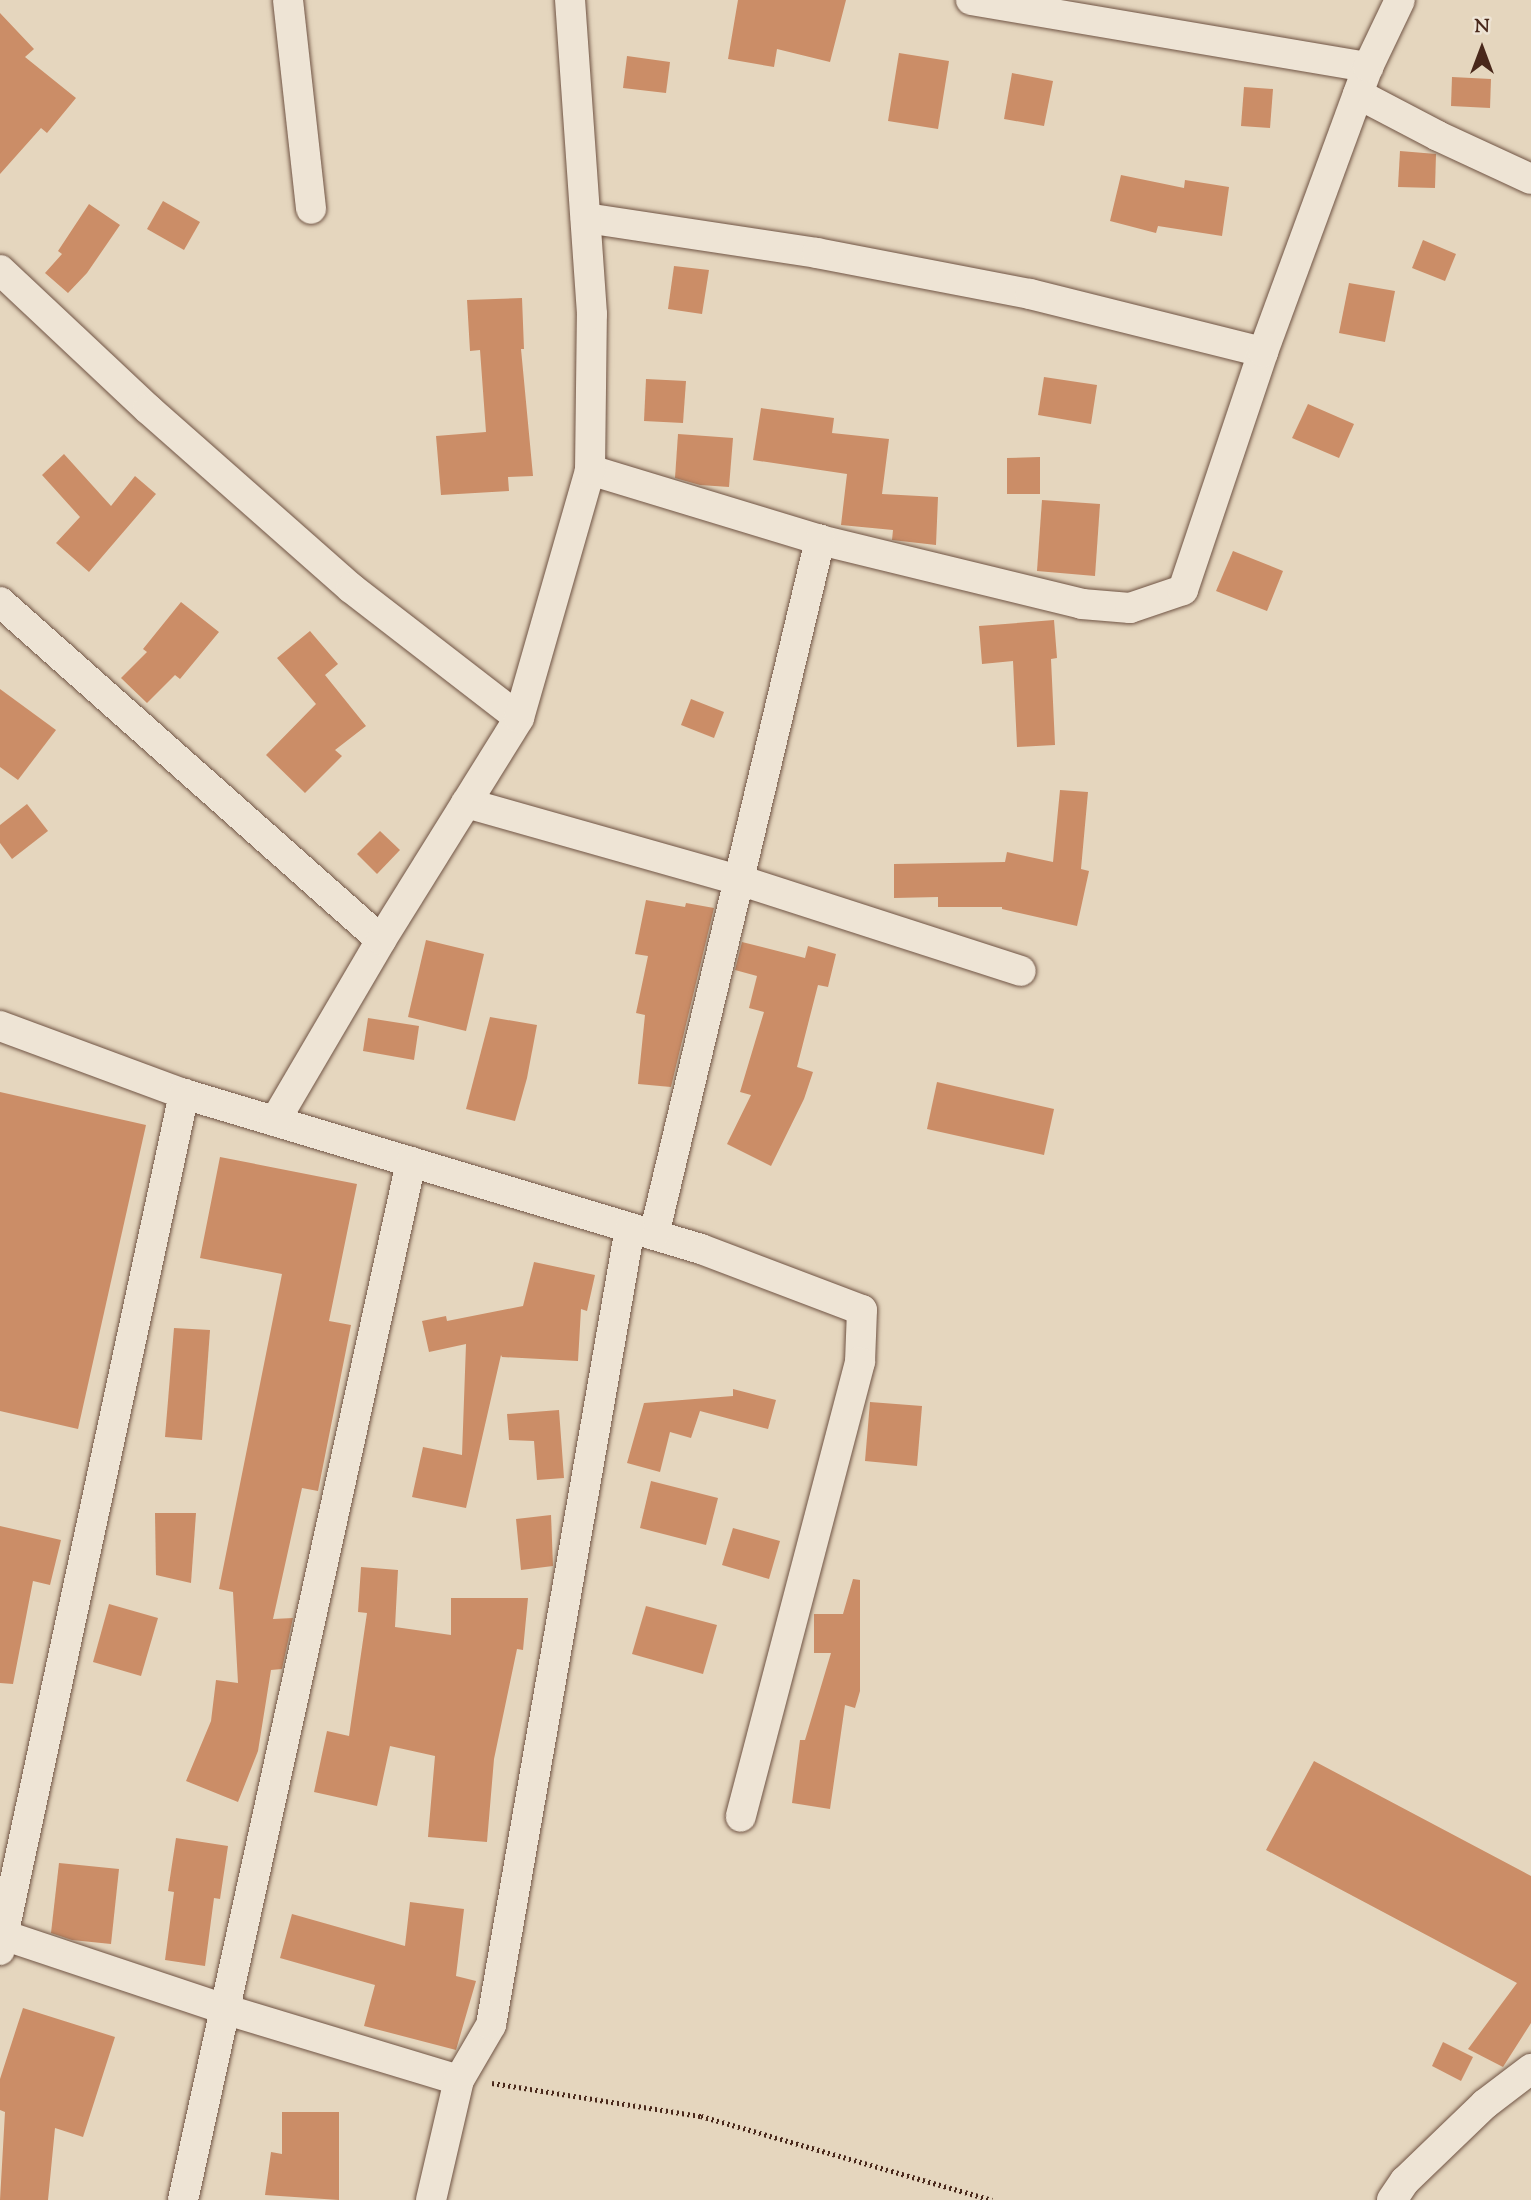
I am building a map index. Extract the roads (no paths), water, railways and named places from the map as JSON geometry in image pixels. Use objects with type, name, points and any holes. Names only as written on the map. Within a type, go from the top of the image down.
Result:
[{"type":"street","points":[[288,0],[311,209]]},
{"type":"street","points":[[275,1121],[381,940],[519,718],[590,470],[592,314],[570,0]]},
{"type":"street","points":[[971,0],[1363,80],[1438,136],[1531,179]]},
{"type":"street","points":[[590,470],[820,540],[1082,604],[1130,608],[1184,590],[1263,352],[1363,80],[1400,0]]},
{"type":"street","points":[[586,218],[817,253],[1030,295],[1263,352]]},
{"type":"street","points":[[0,270],[148,409],[351,588],[519,718]]},
{"type":"street","points":[[431,2200],[459,2080],[491,2025],[500,1956],[642,1231],[739,880],[820,540]]},
{"type":"street","points":[[0,602],[381,940]]},
{"type":"street","points":[[467,803],[739,880],[1021,971]]},
{"type":"street","points":[[0,1026],[184,1094],[701,1249],[862,1310],[860,1362],[741,1817]]},
{"type":"street","points":[[184,1094],[1,1940],[459,2080]]},
{"type":"street","points":[[183,2200],[227,2010],[411,1162]]},
{"type":"street","points":[[1392,2200],[1405,2181],[1486,2104],[1531,2069]]}]
